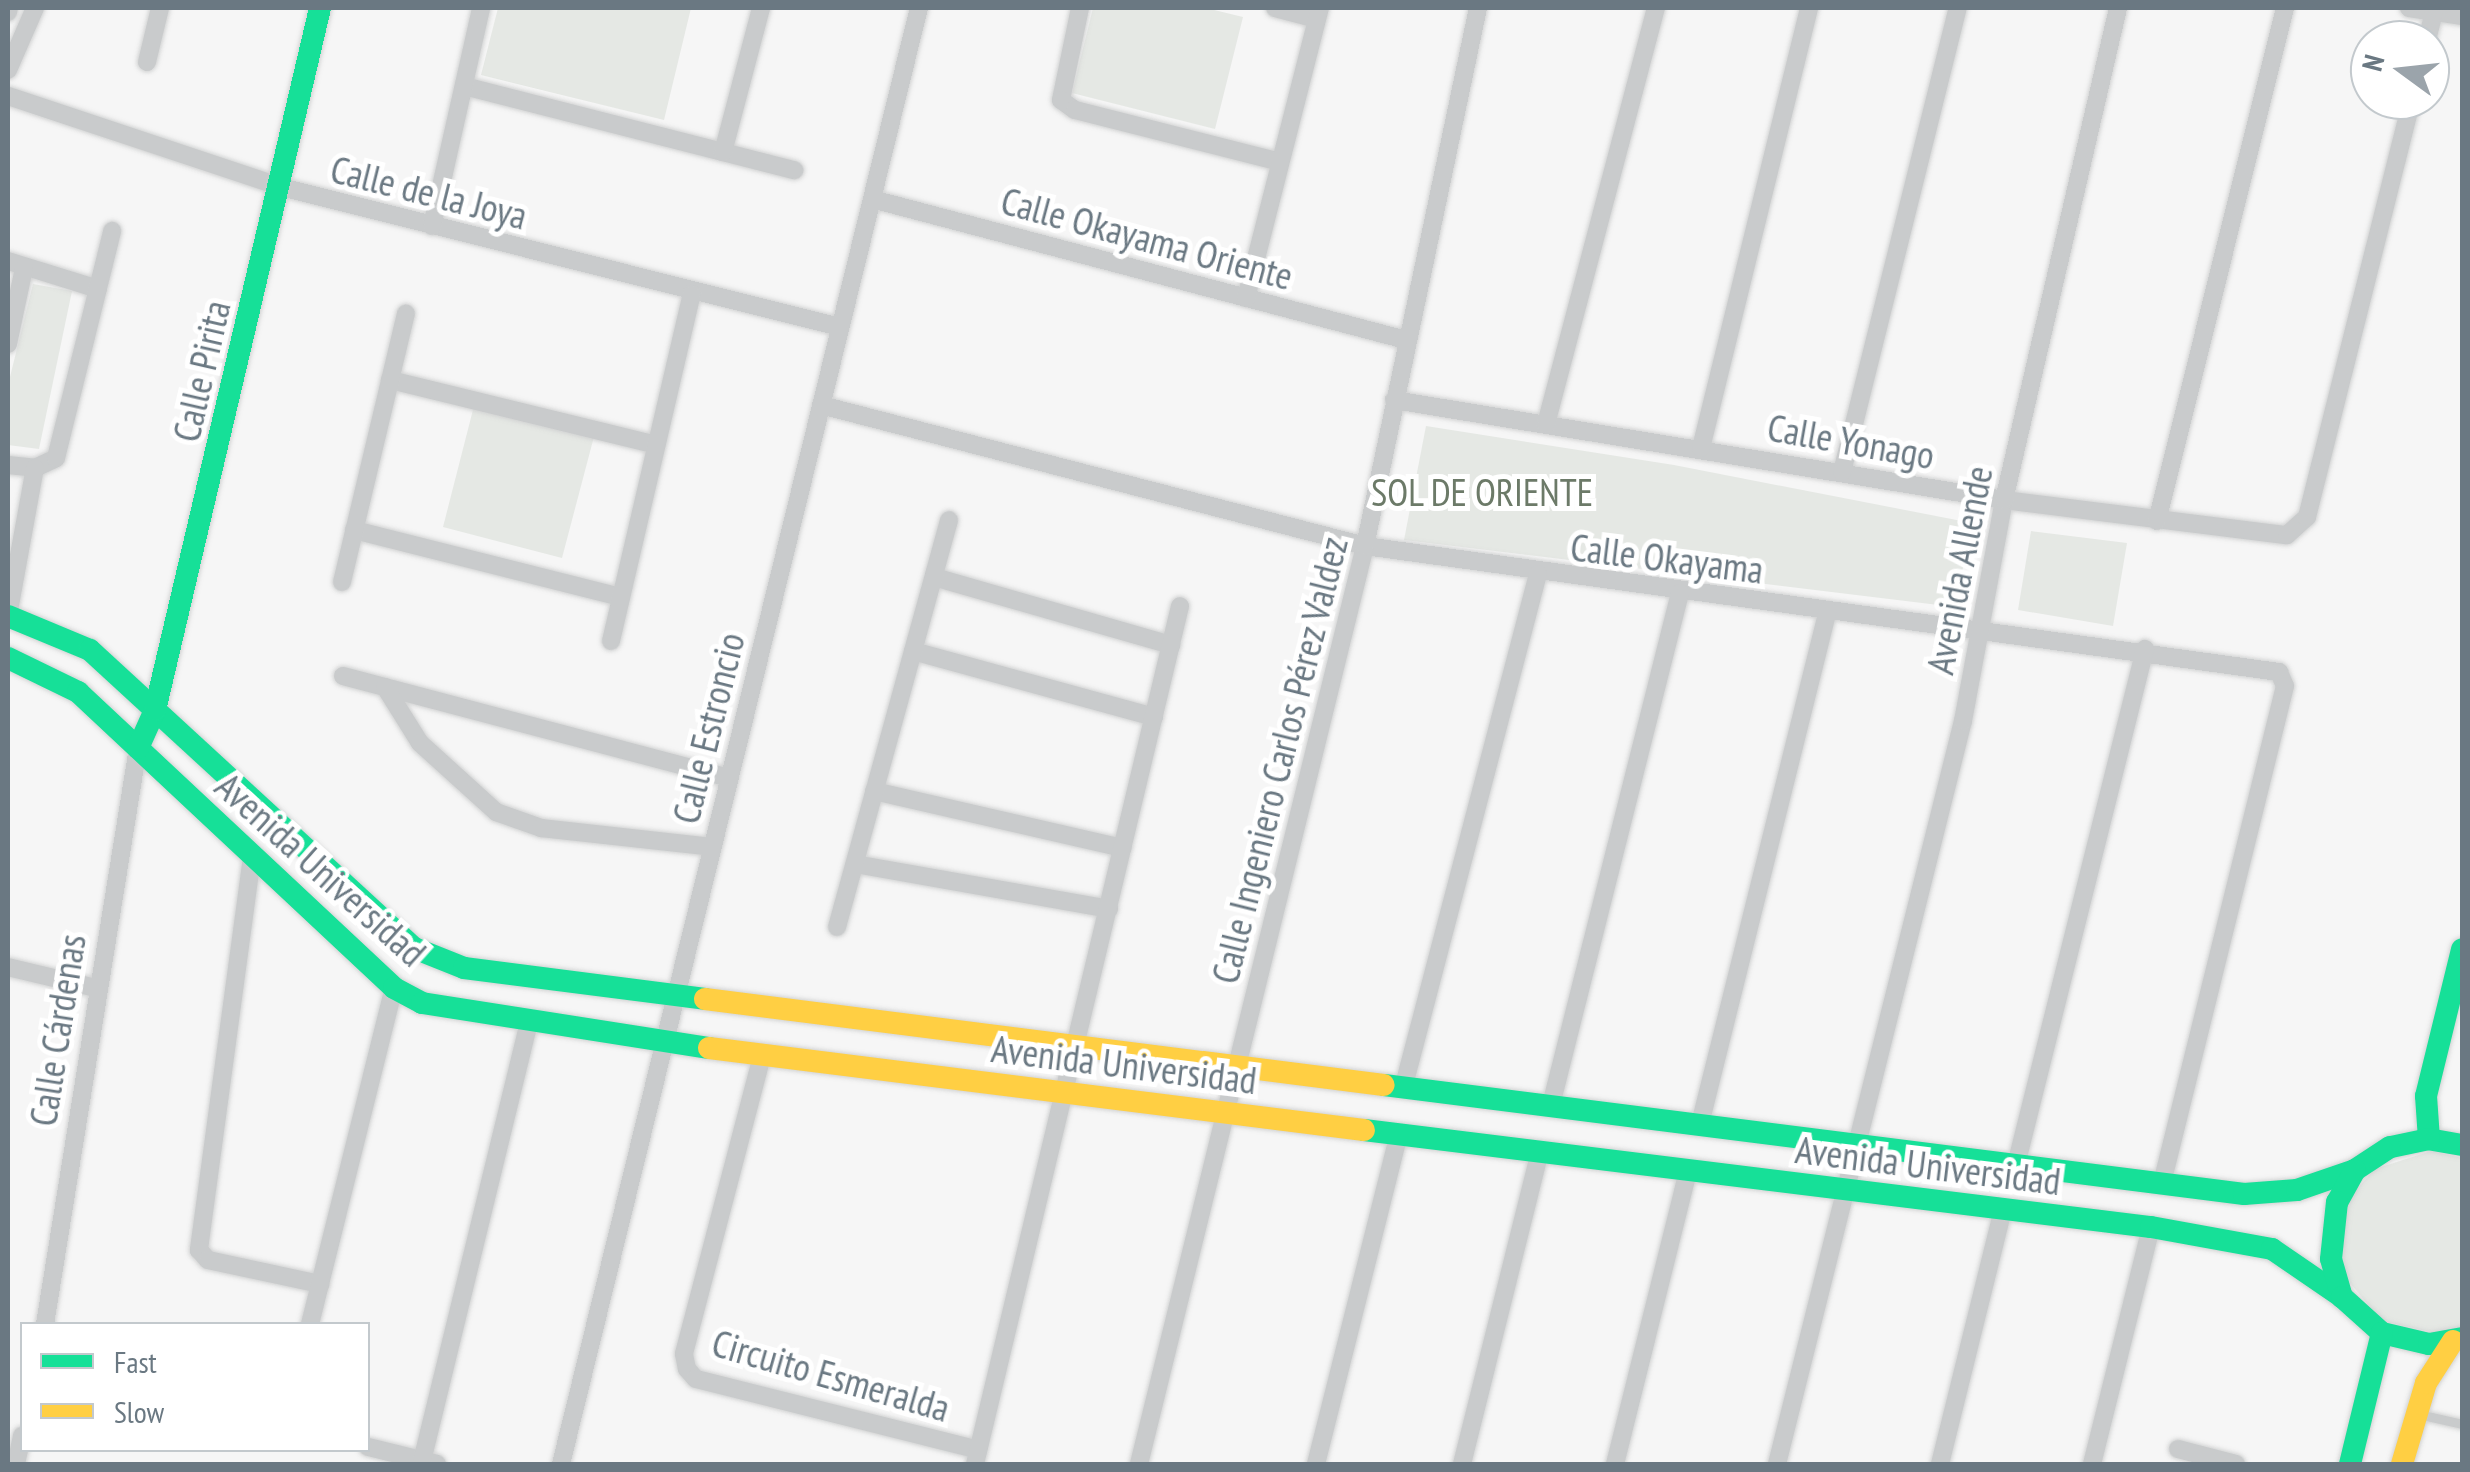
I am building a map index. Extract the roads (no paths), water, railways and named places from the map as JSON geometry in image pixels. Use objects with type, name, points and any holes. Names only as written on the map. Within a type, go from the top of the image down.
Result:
[{"type":"main road","name":"Calle Pirita","points":[[138,748],[156,710],[320,8]]},
{"type":"main road","name":"Avenida Universidad","points":[[8,616],[90,650],[414,948],[464,968],[1076,1050],[1404,1085],[2162,1183],[2274,1194],[2356,1170],[2390,1147],[2430,1139]]},
{"type":"main road","name":"Avenida Universidad","points":[[8,658],[78,692],[394,988],[422,1003],[530,1023],[762,1056],[2151,1227],[2272,1249],[2342,1297],[2382,1333]]},
{"type":"main road","points":[[2462,949],[2426,1096],[2430,1139],[2462,1145]]},
{"type":"main road","points":[[2342,1297],[2331,1258],[2332,1228],[2356,1170]]},
{"type":"main road","points":[[2350,1464],[2382,1333],[2405,1342],[2458,1339]]},
{"type":"main road","points":[[2402,1464],[2415,1414],[2458,1339]]},
{"type":"street","points":[[8,70],[35,8]]},
{"type":"street","points":[[147,62],[160,8]]},
{"type":"street","points":[[432,226],[482,8]]},
{"type":"street","points":[[723,152],[761,8]]},
{"type":"street","name":"Calle Estroncio","points":[[561,1464],[919,8]]},
{"type":"street","points":[[1080,8],[1062,100],[1074,110],[1280,162]]},
{"type":"street","points":[[1246,298],[1318,13],[1275,8]]},
{"type":"street","name":"Calle Ingeniero Carlos Pérez Valdez","points":[[1139,1464],[1364,546],[1478,8]]},
{"type":"street","points":[[1546,424],[1656,8]]},
{"type":"street","points":[[1702,448],[1809,8]]},
{"type":"street","points":[[1842,472],[1958,8]]},
{"type":"street","name":"Avenida Allende","points":[[1777,1464],[1980,629],[2004,500],[2118,8]]},
{"type":"street","points":[[2157,521],[2285,8]]},
{"type":"street","points":[[2409,8],[2462,16]]},
{"type":"street","points":[[2432,20],[2434,11]]},
{"type":"street","points":[[464,86],[794,170]]},
{"type":"street","name":"Calle de la Joya","points":[[8,96],[281,187],[692,294],[840,327]]},
{"type":"street","name":"Calle Yonago","points":[[1394,400],[2004,500],[2272,538],[2296,530],[2307,517],[2407,120]]},
{"type":"street","name":"Calle Okayama Oriente","points":[[872,199],[1406,340]]},
{"type":"street","points":[[8,465],[35,468],[56,458],[112,231]]},
{"type":"street","points":[[8,344],[16,265],[98,290]]},
{"type":"street","points":[[610,641],[692,294]]},
{"type":"street","points":[[342,582],[406,314]]},
{"type":"street","points":[[390,380],[656,445]]},
{"type":"street","name":"Calle Okayama","points":[[822,405],[1364,546],[1680,593],[2145,649],[2279,672],[2285,686],[2162,1183]]},
{"type":"street","points":[[8,616],[35,468]]},
{"type":"street","points":[[837,927],[949,520]]},
{"type":"street","points":[[354,530],[621,597]]},
{"type":"street","points":[[1404,1085],[1538,574]]},
{"type":"street","points":[[934,577],[1171,645]]},
{"type":"street","points":[[1550,1105],[1680,593]]},
{"type":"street","points":[[976,1457],[1180,606]]},
{"type":"street","points":[[1700,1124],[1828,610]]},
{"type":"street","points":[[2016,1164],[2145,649]]},
{"type":"street","points":[[914,651],[1154,716]]},
{"type":"street","points":[[343,676],[730,778]]},
{"type":"street","points":[[384,687],[420,743],[496,812],[541,828],[712,846]]},
{"type":"street","name":"Calle Cárdenas","points":[[44,1322],[138,748]]},
{"type":"street","points":[[874,791],[1123,848]]},
{"type":"street","points":[[252,857],[200,1250],[208,1260],[320,1284]]},
{"type":"street","points":[[854,864],[1109,909]]},
{"type":"street","points":[[8,968],[96,988]]},
{"type":"street","points":[[310,1322],[394,988]]},
{"type":"street","points":[[370,1448],[429,1463],[530,1023]]},
{"type":"street","name":"Circuito Esmeralda","points":[[762,1056],[684,1354],[687,1368],[696,1379],[976,1457]]},
{"type":"street","points":[[1316,1464],[1399,1133]]},
{"type":"street","points":[[1462,1464],[1540,1152]]},
{"type":"street","points":[[1615,1464],[1688,1172]]},
{"type":"street","points":[[1940,1464],[2003,1209]]},
{"type":"street","points":[[2092,1464],[2151,1227]]},
{"type":"street","points":[[2178,1449],[2236,1464]]},
{"type":"lane","points":[[2415,1414],[2462,1424]]},
{"type":"park label","name":"SOL DE ORIENTE","points":[[1482,492]]}]
